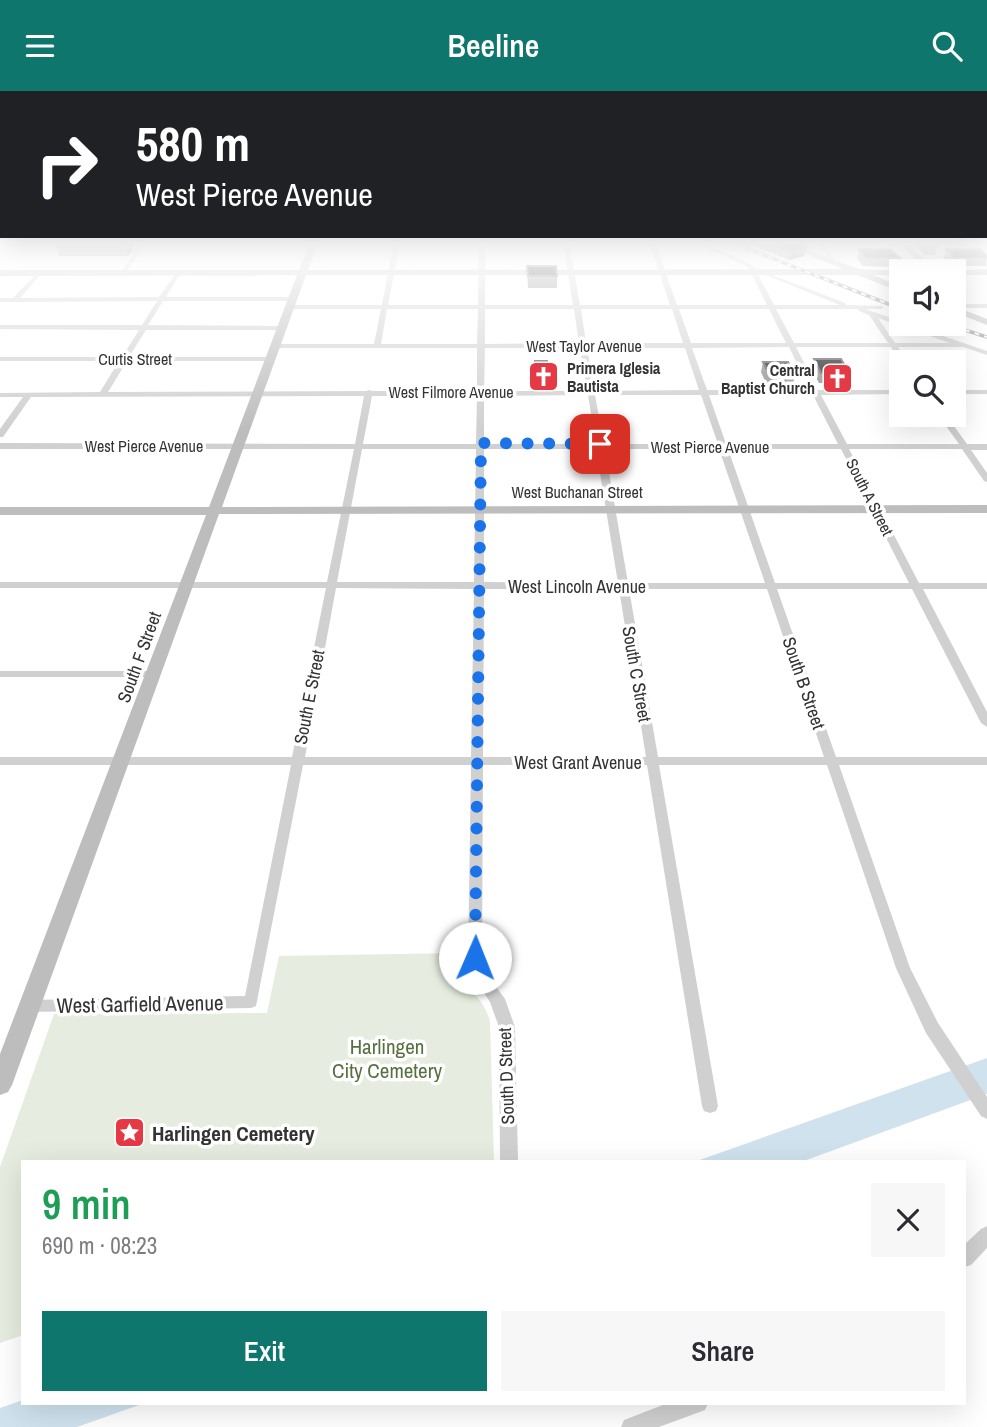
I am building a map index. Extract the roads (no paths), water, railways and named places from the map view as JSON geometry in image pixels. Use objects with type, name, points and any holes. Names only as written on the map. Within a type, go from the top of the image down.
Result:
[{"type":"street","points":[[102,395],[159,304]]},
{"type":"street","name":"South F Street","points":[[0,1085],[291,304]]},
{"type":"street","points":[[323,304],[385,307],[881,307]]},
{"type":"street","points":[[845,304],[987,353]]},
{"type":"street","points":[[966,305],[987,306]]},
{"type":"street","points":[[377,346],[385,307]]},
{"type":"street","name":"South D Street","points":[[483,307],[475,958],[482,980],[497,999],[507,1027],[509,1160]]},
{"type":"street","name":"South C Street","points":[[576,307],[710,1106]]},
{"type":"street","name":"South B Street","points":[[674,307],[903,968],[932,1028],[984,1106]]},
{"type":"street","name":"South A Street","points":[[770,307],[987,723]]},
{"type":"street","points":[[966,311],[987,322]]},
{"type":"street","points":[[872,314],[896,350]]},
{"type":"street","points":[[0,327],[282,328]]},
{"type":"street","points":[[0,338],[9,327]]},
{"type":"street","name":"West Taylor Avenue","points":[[273,352],[377,346],[963,345]]},
{"type":"street","name":"Curtis Street","points":[[0,359],[124,359],[273,352]]},
{"type":"street","points":[[966,392],[987,391]]},
{"type":"street","name":"South E Street","points":[[251,1002],[369,392]]},
{"type":"street","name":"West Filmore Avenue","points":[[0,395],[889,392]]},
{"type":"street","points":[[0,435],[29,395]]},
{"type":"street","points":[[950,427],[987,479]]},
{"type":"street","name":"West Pierce Avenue","points":[[0,446],[987,445]]},
{"type":"street","name":"West Buchanan Street","points":[[0,511],[987,509]]},
{"type":"street","name":"West Lincoln Avenue","points":[[0,585],[987,586]]},
{"type":"street","points":[[0,674],[154,674]]},
{"type":"street","name":"West Grant Avenue","points":[[0,761],[987,761]]},
{"type":"street","name":"West Garfield Avenue","points":[[29,1006],[251,1002]]},
{"type":"street","points":[[966,1256],[987,1235]]},
{"type":"street","points":[[631,1427],[692,1405]]},
{"type":"water","points":[[987,1058],[987,1094],[806,1160],[700,1160]]},
{"type":"water","points":[[21,1401],[21,1405],[139,1405],[77,1427],[0,1427],[0,1408]]},
{"type":"railway","points":[[966,330],[987,337]]},
{"type":"place","name":"Primera Iglesia Bautista","points":[[544,377]]},
{"type":"place","name":"Central Baptist Church","points":[[838,379]]},
{"type":"place","name":"Harlingen Cemetery","points":[[129,1133]]},
{"type":"park label","name":"Harlingen City Cemetery","points":[[387,1058]]}]
